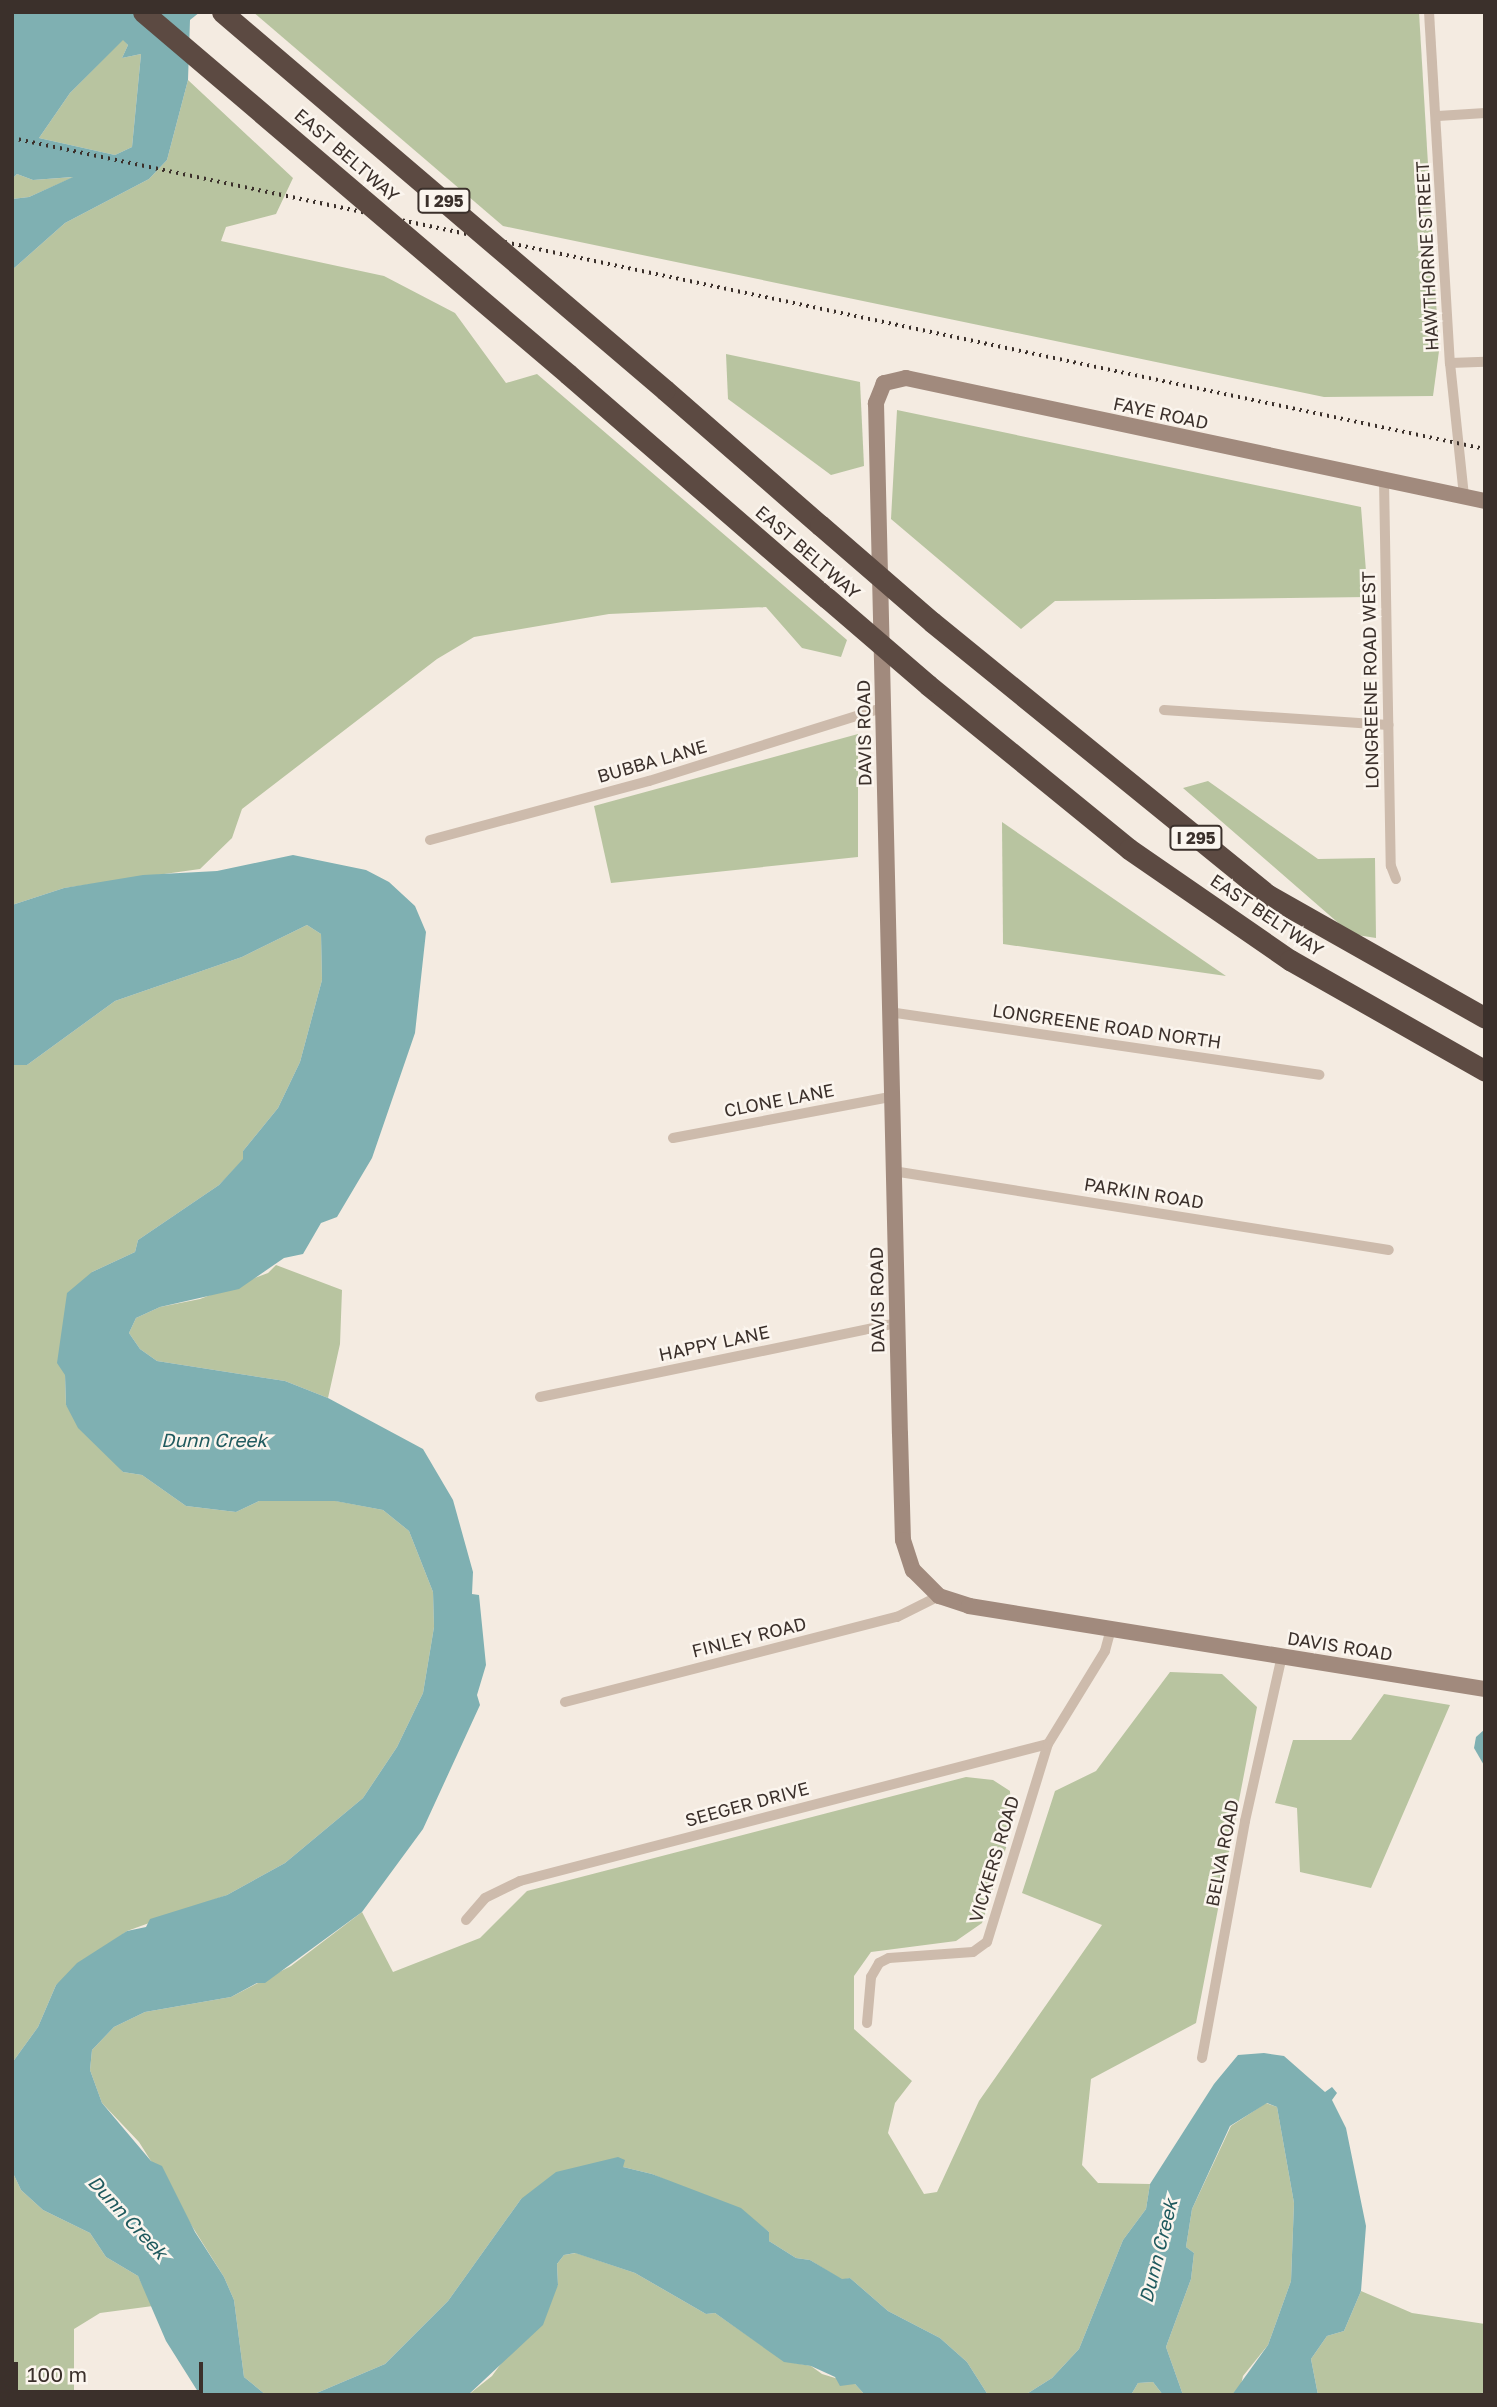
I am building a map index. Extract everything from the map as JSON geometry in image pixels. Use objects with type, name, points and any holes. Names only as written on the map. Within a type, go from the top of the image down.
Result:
[{"type":"highway","name":"EAST BELTWAY","points":[[143,12],[928,685],[1129,849],[1290,960],[1485,1071]]},
{"type":"highway","name":"EAST BELTWAY","points":[[222,12],[932,622],[1268,895],[1485,1018]]},
{"type":"street","name":"HAWTHORNE STREET","points":[[1429,12],[1438,116],[1450,363],[1464,497]]},
{"type":"street","points":[[1438,116],[1485,113]]},
{"type":"street","points":[[1450,363],[1485,362]]},
{"type":"street","name":"FAYE ROAD","points":[[877,436],[878,392],[894,378],[906,378],[1485,501]]},
{"type":"street","name":"DAVIS ROAD","points":[[877,436],[896,1323],[903,1540],[913,1570],[939,1596],[969,1606],[1485,1689]]},
{"type":"street","name":"LONGREENE ROAD WEST","points":[[1384,480],[1391,866],[1396,879]]},
{"type":"street","name":"BUBBA LANE","points":[[430,840],[649,781],[882,708]]},
{"type":"street","points":[[1164,710],[1388,725]]},
{"type":"street","name":"LONGREENE ROAD NORTH","points":[[890,1012],[1319,1075]]},
{"type":"street","name":"CLONE LANE","points":[[673,1138],[891,1097]]},
{"type":"street","name":"PARKIN ROAD","points":[[893,1171],[1390,1250]]},
{"type":"street","name":"HAPPY LANE","points":[[540,1397],[896,1323]]},
{"type":"street","name":"FINLEY ROAD","points":[[565,1702],[897,1617],[939,1596]]},
{"type":"street","name":"VICKERS ROAD","points":[[867,2023],[872,1977],[879,1963],[889,1958],[973,1952],[987,1942],[1048,1744],[1105,1651],[1111,1629]]},
{"type":"street","name":"BELVA ROAD","points":[[1202,2058],[1245,1822],[1282,1656]]},
{"type":"street","name":"SEEGER DRIVE","points":[[467,1920],[485,1898],[520,1881],[1048,1744]]},
{"type":"green space","points":[[253,12],[1419,12],[1439,351],[1433,396],[1324,397],[503,226]]},
{"type":"green space","points":[[123,39],[128,45],[122,58],[141,54],[132,147],[115,155],[39,138],[70,93]]},
{"type":"green space","points":[[188,80],[293,178],[276,214],[226,227],[221,241],[384,276],[455,313],[506,383],[537,374],[847,640],[841,657],[802,648],[766,607],[609,614],[474,637],[437,659],[242,809],[232,838],[200,869],[64,888],[12,905],[12,270],[65,223],[149,179],[167,160]]},
{"type":"green space","points":[[17,174],[33,180],[74,177],[29,197],[12,199],[12,179]]},
{"type":"green space","points":[[726,354],[860,382],[864,466],[831,475],[728,399]]},
{"type":"green space","points":[[897,410],[1361,507],[1368,597],[1055,601],[1021,629],[891,519]]},
{"type":"green space","points":[[858,734],[858,857],[611,883],[594,806]]},
{"type":"green space","points":[[1208,781],[1318,859],[1375,858],[1376,938],[1351,934],[1183,788]]},
{"type":"green space","points":[[1002,822],[1226,976],[1003,944]]},
{"type":"green space","points":[[307,925],[321,934],[322,980],[300,1062],[278,1108],[243,1151],[244,1159],[219,1185],[138,1240],[135,1252],[92,1272],[65,1375],[66,1405],[123,1472],[142,1475],[186,1506],[236,1512],[259,1501],[336,1501],[383,1510],[409,1531],[433,1592],[434,1627],[423,1693],[397,1747],[363,1798],[285,1863],[227,1895],[127,1931],[56,1985],[38,2027],[12,2063],[12,1065],[27,1065],[115,1001],[242,957]]},
{"type":"green space","points":[[276,1265],[342,1290],[340,1344],[328,1398],[285,1381],[157,1361],[140,1349],[129,1333],[136,1318],[160,1307],[200,1299],[268,1273]]},
{"type":"green space","points":[[1170,1672],[1222,1674],[1257,1707],[1196,2023],[1091,2079],[1082,2165],[1098,2183],[1150,2184],[1146,2209],[1123,2240],[1079,2349],[1052,2378],[1025,2395],[988,2395],[967,2362],[940,2338],[888,2311],[850,2278],[842,2280],[810,2260],[796,2258],[769,2241],[769,2232],[745,2214],[652,2174],[623,2167],[521,2199],[448,2301],[385,2364],[312,2395],[266,2395],[244,2377],[234,2300],[224,2277],[139,2142],[102,2103],[90,2070],[92,2050],[114,2027],[145,2012],[231,1997],[291,1966],[362,1912],[393,1972],[480,1938],[527,1891],[966,1777],[993,1780],[1010,1791],[1012,1829],[982,1923],[956,1941],[871,1952],[854,1976],[854,2029],[912,2081],[895,2103],[888,2133],[924,2194],[937,2192],[979,2101],[1102,1925],[1022,1893],[1055,1791],[1096,1771]]},
{"type":"green space","points":[[1384,1694],[1450,1705],[1371,1888],[1300,1872],[1297,1808],[1275,1803],[1293,1740],[1351,1740]]},
{"type":"green space","points":[[1266,2103],[1277,2107],[1294,2203],[1291,2281],[1268,2345],[1243,2376],[1241,2385],[1232,2395],[1183,2395],[1166,2347],[1191,2279],[1194,2253],[1186,2247],[1192,2209],[1231,2126]]},
{"type":"green space","points":[[12,2171],[21,2190],[43,2210],[90,2233],[106,2257],[138,2276],[153,2306],[100,2313],[74,2329],[74,2395],[12,2395]]},
{"type":"green space","points":[[576,2253],[635,2273],[706,2314],[715,2313],[784,2361],[811,2366],[822,2374],[855,2384],[865,2395],[468,2395],[492,2376],[558,2285],[557,2264],[564,2255]]},
{"type":"green space","points":[[1361,2291],[1412,2313],[1485,2324],[1485,2395],[1318,2395],[1311,2359],[1327,2336],[1344,2331]]},
{"type":"green space","points":[[1153,2382],[1163,2395],[1131,2395],[1138,2383]]},
{"type":"water","points":[[12,12],[200,12],[190,20],[188,80],[167,160],[149,179],[65,223],[12,270],[12,199],[29,197],[73,177],[33,180],[17,174],[12,179]],"holes":[[[123,40],[128,45],[122,58],[141,54],[132,147],[115,155],[39,138],[70,93]]]},
{"type":"water","name":"Dunn Creek","points":[[293,855],[366,870],[389,882],[415,906],[426,932],[415,1033],[372,1158],[337,1217],[321,1223],[303,1254],[284,1258],[239,1289],[160,1307],[136,1318],[129,1333],[140,1349],[157,1361],[285,1381],[328,1398],[423,1449],[453,1500],[473,1572],[472,1594],[479,1595],[486,1665],[477,1695],[480,1705],[423,1829],[362,1912],[265,1983],[257,1983],[231,1997],[145,2012],[114,2027],[92,2050],[90,2070],[102,2103],[151,2161],[162,2166],[195,2232],[224,2277],[234,2300],[244,2377],[266,2395],[200,2395],[166,2341],[138,2276],[106,2257],[90,2233],[43,2210],[21,2190],[12,2171],[12,2063],[38,2027],[56,1985],[77,1963],[127,1931],[146,1927],[150,1919],[227,1895],[285,1863],[363,1798],[397,1747],[423,1693],[434,1627],[433,1592],[409,1531],[383,1510],[335,1501],[259,1501],[236,1512],[186,1506],[142,1475],[123,1472],[78,1428],[66,1405],[65,1375],[57,1363],[67,1293],[92,1272],[135,1252],[138,1240],[219,1185],[243,1159],[243,1151],[278,1108],[300,1062],[322,980],[321,934],[307,925],[242,957],[115,1001],[27,1065],[12,1065],[12,905],[64,888],[143,875],[217,871]]},
{"type":"water","points":[[1485,1729],[1485,1767],[1474,1748],[1476,1737]]},
{"type":"water","name":"Dunn Creek","points":[[1264,2053],[1284,2056],[1325,2092],[1332,2087],[1337,2093],[1332,2100],[1346,2128],[1366,2226],[1361,2291],[1344,2331],[1327,2336],[1311,2359],[1318,2395],[1232,2395],[1268,2345],[1291,2281],[1294,2203],[1277,2107],[1267,2103],[1230,2126],[1192,2209],[1186,2247],[1194,2253],[1191,2279],[1166,2347],[1183,2395],[1163,2395],[1153,2382],[1138,2383],[1131,2395],[1025,2395],[1052,2378],[1079,2349],[1123,2240],[1146,2209],[1150,2184],[1214,2084],[1238,2055]]},
{"type":"water","points":[[618,2157],[625,2160],[623,2167],[652,2174],[741,2208],[769,2232],[769,2241],[796,2258],[810,2260],[842,2279],[850,2278],[888,2311],[940,2338],[967,2362],[988,2395],[865,2395],[855,2384],[840,2386],[835,2377],[811,2366],[784,2362],[715,2313],[706,2314],[635,2273],[575,2253],[564,2255],[557,2264],[558,2285],[543,2325],[468,2395],[312,2395],[385,2364],[448,2301],[521,2199],[556,2172]]},
{"type":"railway","points":[[12,138],[1485,449]]}]
